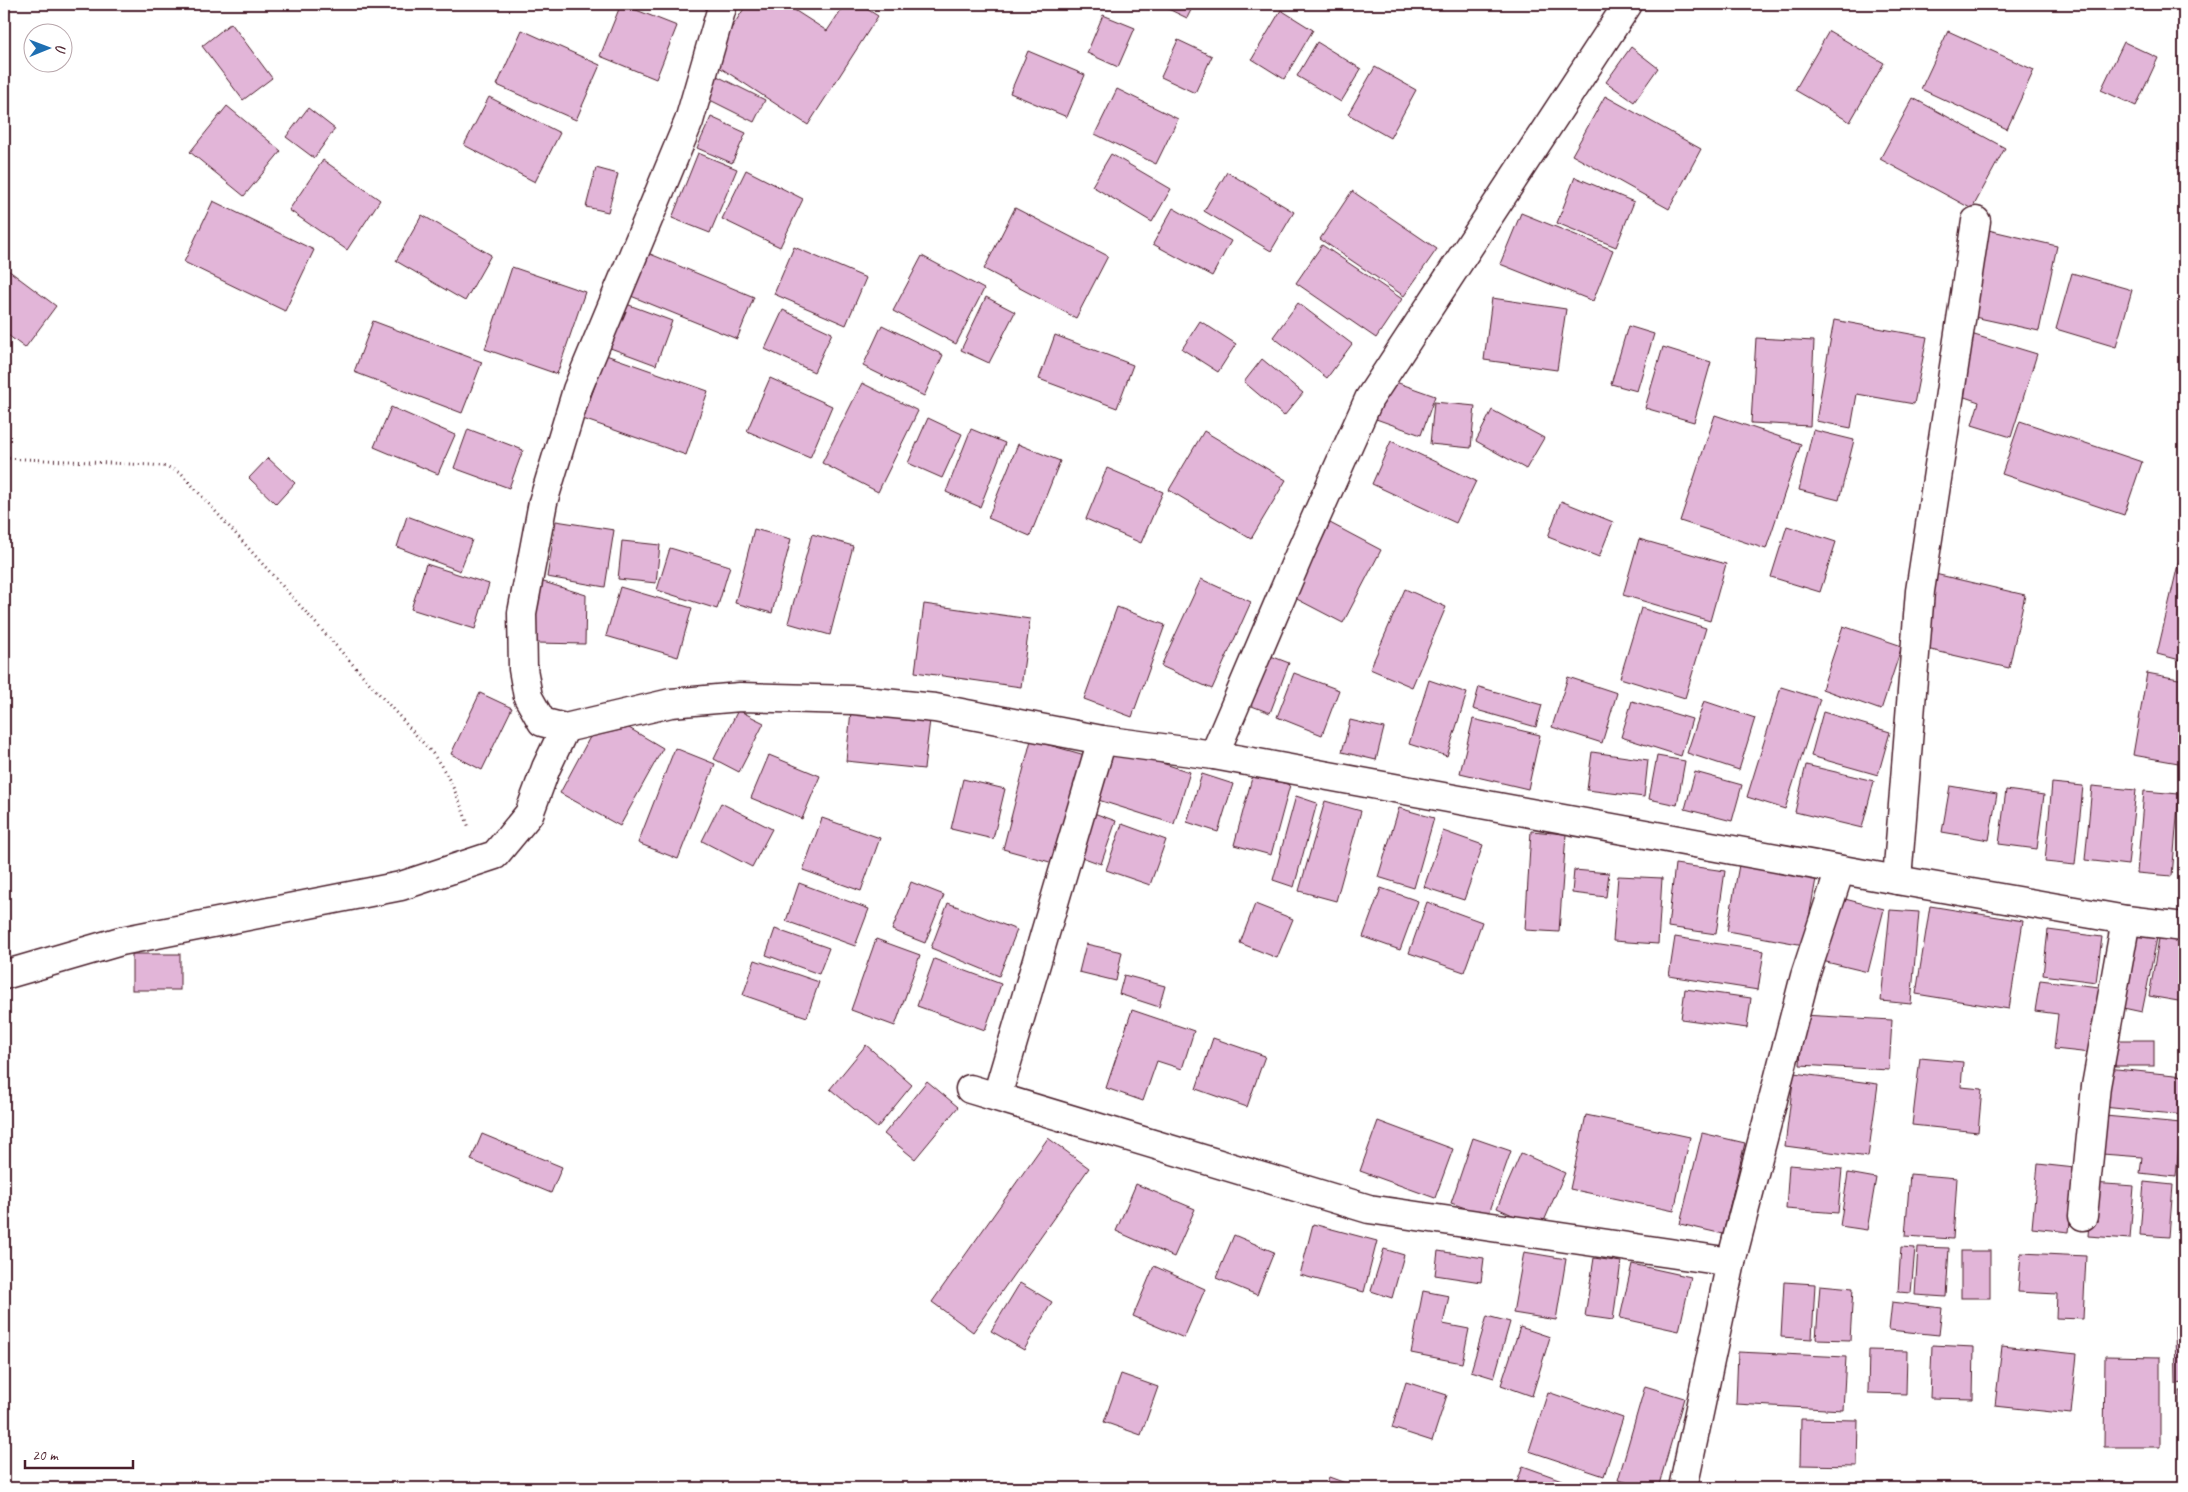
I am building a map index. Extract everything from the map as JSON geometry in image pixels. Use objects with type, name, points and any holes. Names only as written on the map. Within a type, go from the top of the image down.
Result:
[{"type":"street","points":[[723,4],[689,121],[577,390],[543,502],[522,613],[523,669],[528,697],[542,722],[565,728],[671,703],[740,697],[854,700],[935,708],[1102,740],[1214,755],[1897,880],[2126,920],[2184,927]]},
{"type":"street","points":[[1214,755],[1300,553],[1369,399],[1628,4]]},
{"type":"street","points":[[1897,880],[1920,591],[1976,221]]},
{"type":"street","points":[[4,975],[121,941],[401,886],[488,857],[529,814],[546,768],[565,728]]},
{"type":"street","points":[[997,1096],[1102,740]]},
{"type":"street","points":[[1683,1488],[1731,1262],[1805,976],[1840,870]]},
{"type":"street","points":[[2083,1216],[2096,1086],[2126,920]]},
{"type":"street","points":[[970,1089],[1369,1209],[1731,1262]]},
{"type":"path","points":[[4,458],[152,465],[168,467],[182,474],[433,754],[447,773],[488,857]]},
{"type":"building","points":[[621,4],[677,26],[656,79],[600,56]]},
{"type":"building","points":[[747,4],[785,4],[827,31],[845,4],[859,4],[878,16],[808,125],[710,61]]},
{"type":"building","points":[[1158,4],[1194,4],[1187,18]]},
{"type":"building","points":[[1281,10],[1313,30],[1284,79],[1252,59]]},
{"type":"building","points":[[1103,15],[1135,28],[1118,67],[1087,53]]},
{"type":"building","points":[[231,23],[272,78],[243,100],[202,46]]},
{"type":"building","points":[[522,30],[600,65],[576,120],[497,85]]},
{"type":"building","points":[[1829,31],[1884,63],[1850,122],[1795,90]]},
{"type":"building","points":[[1948,31],[2034,70],[2007,129],[1921,89]]},
{"type":"building","points":[[1178,40],[1212,56],[1195,93],[1161,77]]},
{"type":"building","points":[[1317,42],[1361,69],[1341,102],[1297,76]]},
{"type":"building","points":[[2124,42],[2158,58],[2136,106],[2101,90]]},
{"type":"building","points":[[1631,47],[1658,68],[1634,102],[1606,82]]},
{"type":"building","points":[[1028,51],[1085,75],[1067,117],[1010,93]]},
{"type":"building","points":[[1375,67],[1416,90],[1390,138],[1348,114]]},
{"type":"building","points":[[717,76],[765,100],[754,122],[706,98]]},
{"type":"building","points":[[1117,89],[1178,119],[1156,164],[1095,134]]},
{"type":"building","points":[[1605,96],[1701,149],[1669,209],[1572,155]]},
{"type":"building","points":[[489,97],[560,133],[535,182],[464,145]]},
{"type":"building","points":[[1913,98],[2005,148],[1972,209],[1880,159]]},
{"type":"building","points":[[227,106],[281,151],[244,196],[190,152]]},
{"type":"building","points":[[308,108],[335,129],[314,158],[286,137]]},
{"type":"building","points":[[711,117],[746,133],[732,163],[697,148]]},
{"type":"building","points":[[698,153],[737,169],[710,233],[672,218]]},
{"type":"building","points":[[1111,154],[1171,189],[1152,222],[1092,186]]},
{"type":"building","points":[[323,160],[380,200],[347,250],[289,210]]},
{"type":"building","points":[[596,168],[618,174],[608,212],[586,207]]},
{"type":"building","points":[[746,170],[803,199],[780,247],[722,219]]},
{"type":"building","points":[[1227,172],[1294,212],[1271,251],[1204,211]]},
{"type":"building","points":[[1575,177],[1634,202],[1616,247],[1557,223]]},
{"type":"building","points":[[1352,191],[1437,249],[1404,296],[1320,239]]},
{"type":"building","points":[[2184,195],[2184,209],[2180,208]]},
{"type":"building","points":[[213,201],[314,250],[285,311],[184,262]]},
{"type":"building","points":[[1015,208],[1108,256],[1076,318],[984,269]]},
{"type":"building","points":[[1173,208],[1231,241],[1212,276],[1153,244]]},
{"type":"building","points":[[1521,213],[1613,250],[1593,301],[1500,264]]},
{"type":"building","points":[[422,215],[491,255],[465,301],[396,261]]},
{"type":"building","points":[[1984,229],[2057,246],[2039,331],[1965,315]]},
{"type":"building","points":[[1322,245],[1402,299],[1376,338],[1296,283]]},
{"type":"building","points":[[794,247],[866,278],[846,325],[774,294]]},
{"type":"building","points":[[643,251],[754,297],[737,339],[626,294]]},
{"type":"building","points":[[922,256],[984,289],[956,344],[893,311]]},
{"type":"building","points":[[4,267],[56,306],[25,348],[4,332]]},
{"type":"building","points":[[512,267],[585,292],[557,374],[485,349]]},
{"type":"building","points":[[2072,273],[2132,290],[2116,347],[2056,329]]},
{"type":"building","points":[[986,297],[1015,312],[989,363],[961,350]]},
{"type":"building","points":[[1492,298],[1566,309],[1557,370],[1484,360]]},
{"type":"building","points":[[621,302],[672,321],[656,365],[605,346]]},
{"type":"building","points":[[1298,303],[1352,344],[1327,378],[1273,337]]},
{"type":"building","points":[[783,310],[832,333],[814,372],[765,349]]},
{"type":"building","points":[[1834,320],[1927,337],[1914,404],[1857,394],[1851,428],[1816,421]]},
{"type":"building","points":[[373,321],[482,362],[462,413],[354,372]]},
{"type":"building","points":[[1200,321],[1236,344],[1218,372],[1182,349]]},
{"type":"building","points":[[882,325],[943,355],[924,396],[863,366]]},
{"type":"building","points":[[1628,326],[1654,334],[1637,391],[1611,384]]},
{"type":"building","points":[[1971,334],[2037,354],[2011,437],[1972,425],[1979,402],[1953,393]]},
{"type":"building","points":[[1055,335],[1133,365],[1117,408],[1039,379]]},
{"type":"building","points":[[1756,338],[1814,341],[1810,426],[1751,423]]},
{"type":"building","points":[[1663,347],[1711,362],[1694,422],[1645,408]]},
{"type":"building","points":[[606,355],[708,391],[686,455],[583,419]]},
{"type":"building","points":[[1262,359],[1303,393],[1284,416],[1244,382]]},
{"type":"building","points":[[770,378],[832,406],[810,458],[747,431]]},
{"type":"building","points":[[1390,380],[1435,396],[1421,435],[1376,419]]},
{"type":"building","points":[[862,383],[918,411],[878,492],[822,463]]},
{"type":"building","points":[[1434,402],[1475,406],[1471,448],[1430,444]]},
{"type":"building","points":[[391,407],[455,435],[438,474],[374,447]]},
{"type":"building","points":[[1492,410],[1544,438],[1526,469],[1476,441]]},
{"type":"building","points":[[1715,415],[1801,444],[1766,549],[1680,521]]},
{"type":"building","points":[[928,418],[962,434],[942,478],[908,463]]},
{"type":"building","points":[[2020,421],[2142,462],[2124,515],[2002,474]]},
{"type":"building","points":[[468,429],[523,450],[509,488],[454,468]]},
{"type":"building","points":[[971,429],[1005,443],[980,507],[946,492]]},
{"type":"building","points":[[1813,430],[1854,440],[1839,500],[1799,490]]},
{"type":"building","points":[[1204,431],[1286,480],[1251,539],[1169,490]]},
{"type":"building","points":[[1391,441],[1476,481],[1456,523],[1372,484]]},
{"type":"building","points":[[1018,444],[1060,461],[1030,536],[988,518]]},
{"type":"building","points":[[268,458],[295,483],[276,504],[249,478]]},
{"type":"building","points":[[1107,468],[1163,492],[1141,543],[1086,519]]},
{"type":"building","points":[[1561,501],[1613,522],[1599,557],[1548,537]]},
{"type":"building","points":[[407,516],[472,540],[460,571],[397,547]]},
{"type":"building","points":[[556,521],[614,530],[605,587],[547,577]]},
{"type":"building","points":[[1330,523],[1381,550],[1343,623],[1293,597]]},
{"type":"building","points":[[1787,526],[1836,542],[1820,592],[1771,577]]},
{"type":"building","points":[[754,529],[791,539],[772,613],[735,603]]},
{"type":"building","points":[[812,534],[853,546],[830,635],[788,623]]},
{"type":"building","points":[[1639,539],[1726,564],[1710,621],[1623,595]]},
{"type":"building","points":[[622,541],[660,545],[656,583],[618,579]]},
{"type":"building","points":[[670,548],[730,566],[717,609],[657,590]]},
{"type":"building","points":[[2180,556],[2184,557],[2184,661],[2157,654]]},
{"type":"building","points":[[426,564],[489,584],[475,629],[411,609]]},
{"type":"building","points":[[1935,574],[2025,595],[2009,668],[1918,647]]},
{"type":"building","points":[[1201,579],[1251,602],[1212,689],[1161,666]]},
{"type":"building","points":[[537,580],[586,595],[585,644],[536,643]]},
{"type":"building","points":[[620,587],[692,608],[678,657],[606,636]]},
{"type":"building","points":[[1405,589],[1446,607],[1412,687],[1370,669]]},
{"type":"building","points":[[924,604],[1030,619],[1021,687],[915,672]]},
{"type":"building","points":[[1117,607],[1165,625],[1132,717],[1084,699]]},
{"type":"building","points":[[1641,608],[1706,628],[1685,698],[1620,678]]},
{"type":"building","points":[[1843,626],[1902,646],[1881,710],[1822,689]]},
{"type":"building","points":[[1263,653],[1289,663],[1270,713],[1244,703]]},
{"type":"building","points":[[1294,673],[1339,690],[1322,735],[1277,717]]},
{"type":"building","points":[[2147,673],[2184,680],[2184,764],[2133,755]]},
{"type":"building","points":[[1568,677],[1617,693],[1602,743],[1552,727]]},
{"type":"building","points":[[1429,680],[1467,693],[1447,756],[1409,744]]},
{"type":"building","points":[[1479,687],[1542,705],[1536,727],[1473,709]]},
{"type":"building","points":[[1781,687],[1820,699],[1785,809],[1747,797]]},
{"type":"building","points":[[480,693],[512,708],[482,770],[451,754]]},
{"type":"building","points":[[1632,701],[1692,719],[1681,756],[1621,737]]},
{"type":"building","points":[[1704,701],[1755,718],[1739,770],[1687,753]]},
{"type":"building","points":[[738,710],[764,723],[739,772],[714,759]]},
{"type":"building","points":[[851,711],[930,720],[924,769],[846,761]]},
{"type":"building","points":[[1823,712],[1890,732],[1878,775],[1811,756]]},
{"type":"building","points":[[1473,719],[1540,735],[1528,789],[1460,773]]},
{"type":"building","points":[[1350,720],[1384,728],[1376,760],[1342,752]]},
{"type":"building","points":[[629,728],[663,748],[620,826],[560,793],[590,737]]},
{"type":"building","points":[[1031,740],[1085,755],[1057,864],[1003,849]]},
{"type":"building","points":[[1108,746],[1190,772],[1174,824],[1092,798]]},
{"type":"building","points":[[675,748],[715,764],[678,859],[638,843]]},
{"type":"building","points":[[1592,752],[1648,760],[1644,797],[1587,790]]},
{"type":"building","points":[[769,755],[820,776],[802,819],[751,798]]},
{"type":"building","points":[[1657,756],[1685,761],[1677,805],[1649,799]]},
{"type":"building","points":[[1806,765],[1874,781],[1862,828],[1795,812]]},
{"type":"building","points":[[1695,772],[1742,785],[1732,821],[1685,809]]},
{"type":"building","points":[[1202,774],[1233,784],[1218,832],[1187,822]]},
{"type":"building","points":[[1253,774],[1290,785],[1271,855],[1234,845]]},
{"type":"building","points":[[963,779],[1005,789],[993,839],[951,829]]},
{"type":"building","points":[[2052,783],[2083,786],[2075,865],[2045,862]]},
{"type":"building","points":[[1950,786],[1997,794],[1989,840],[1942,832]]},
{"type":"building","points":[[2092,786],[2136,790],[2128,865],[2085,860]]},
{"type":"building","points":[[2006,790],[2044,795],[2037,849],[1999,844]]},
{"type":"building","points":[[2144,791],[2179,794],[2172,876],[2137,873]]},
{"type":"building","points":[[1296,796],[1317,803],[1294,887],[1273,880]]},
{"type":"building","points":[[1325,801],[1361,811],[1336,901],[1299,891]]},
{"type":"building","points":[[721,803],[772,829],[752,867],[702,841]]},
{"type":"building","points":[[1399,808],[1434,818],[1414,888],[1378,877]]},
{"type":"building","points":[[1091,812],[1116,821],[1101,864],[1076,855]]},
{"type":"building","points":[[822,818],[880,838],[861,891],[803,870]]},
{"type":"building","points":[[1122,824],[1166,840],[1150,885],[1106,870]]},
{"type":"building","points":[[1443,831],[1483,845],[1464,900],[1424,887]]},
{"type":"building","points":[[1531,831],[1566,834],[1559,932],[1525,930]]},
{"type":"building","points":[[1675,864],[1725,871],[1716,934],[1668,927]]},
{"type":"building","points":[[1739,865],[1816,879],[1804,945],[1727,931]]},
{"type":"building","points":[[1574,870],[1609,873],[1606,897],[1572,893]]},
{"type":"building","points":[[1618,876],[1662,878],[1658,944],[1613,941]]},
{"type":"building","points":[[911,882],[944,895],[925,943],[892,930]]},
{"type":"building","points":[[799,883],[869,909],[855,946],[786,921]]},
{"type":"building","points":[[1381,888],[1418,901],[1400,950],[1363,937]]},
{"type":"building","points":[[1837,897],[1884,909],[1868,972],[1822,961]]},
{"type":"building","points":[[1427,902],[1482,922],[1464,972],[1409,953]]},
{"type":"building","points":[[948,903],[1017,930],[999,976],[931,948]]},
{"type":"building","points":[[1255,904],[1293,919],[1277,958],[1240,943]]},
{"type":"building","points":[[1930,906],[2023,921],[2009,1009],[1916,994]]},
{"type":"building","points":[[1890,910],[1919,912],[1911,1004],[1881,1001]]},
{"type":"building","points":[[2130,928],[2158,933],[2142,1012],[2114,1006]]},
{"type":"building","points":[[775,929],[829,948],[819,974],[766,955]]},
{"type":"building","points":[[2048,930],[2102,937],[2096,982],[2043,975]]},
{"type":"building","points":[[2160,933],[2184,938],[2184,1002],[2149,996]]},
{"type":"building","points":[[1675,937],[1764,951],[1758,990],[1669,976]]},
{"type":"building","points":[[876,939],[920,955],[895,1026],[851,1010]]},
{"type":"building","points":[[1086,944],[1122,952],[1116,981],[1079,972]]},
{"type":"building","points":[[132,954],[180,954],[180,990],[132,990]]},
{"type":"building","points":[[934,959],[1001,984],[985,1030],[917,1006]]},
{"type":"building","points":[[755,960],[819,982],[807,1017],[743,995]]},
{"type":"building","points":[[1124,975],[1165,986],[1159,1007],[1119,994]]},
{"type":"building","points":[[2040,980],[2099,987],[2091,1053],[2054,1049],[2058,1014],[2035,1011]]},
{"type":"building","points":[[1685,989],[1751,998],[1747,1028],[1681,1019]]},
{"type":"building","points":[[1132,1010],[1194,1031],[1182,1069],[1157,1061],[1143,1101],[1106,1088]]},
{"type":"building","points":[[1803,1015],[1892,1020],[1889,1070],[1800,1065]]},
{"type":"building","points":[[1213,1038],[1265,1056],[1247,1107],[1196,1089]]},
{"type":"building","points":[[2115,1040],[2154,1040],[2154,1066],[2115,1066]]},
{"type":"building","points":[[866,1045],[912,1085],[877,1128],[830,1089]]},
{"type":"building","points":[[1920,1058],[1963,1062],[1961,1087],[1982,1089],[1978,1132],[1912,1125]]},
{"type":"building","points":[[2107,1068],[2184,1076],[2184,1115],[2103,1107]]},
{"type":"building","points":[[1794,1073],[1878,1084],[1868,1157],[1785,1146]]},
{"type":"building","points":[[927,1081],[958,1107],[915,1159],[884,1134]]},
{"type":"building","points":[[1586,1115],[1690,1137],[1674,1211],[1570,1189]]},
{"type":"building","points":[[2105,1116],[2181,1123],[2176,1177],[2140,1173],[2142,1157],[2102,1154]]},
{"type":"building","points":[[1378,1121],[1453,1149],[1435,1198],[1360,1171]]},
{"type":"building","points":[[1702,1133],[1745,1143],[1723,1234],[1680,1224]]},
{"type":"building","points":[[482,1134],[562,1167],[551,1193],[471,1160]]},
{"type":"building","points":[[1048,1138],[1089,1168],[973,1332],[932,1302]]},
{"type":"building","points":[[1473,1138],[1511,1151],[1488,1216],[1451,1203]]},
{"type":"building","points":[[1521,1153],[1565,1173],[1541,1228],[1497,1208]]},
{"type":"building","points":[[2038,1164],[2075,1168],[2069,1232],[2032,1228]]},
{"type":"building","points":[[1789,1165],[1842,1169],[1838,1213],[1786,1209]]},
{"type":"building","points":[[1848,1173],[1876,1178],[1867,1230],[1840,1226]]},
{"type":"building","points":[[1910,1174],[1957,1178],[1953,1239],[1905,1236]]},
{"type":"building","points":[[2144,1182],[2173,1185],[2169,1237],[2140,1235]]},
{"type":"building","points":[[2092,1183],[2134,1186],[2130,1239],[2088,1236]]},
{"type":"building","points":[[1136,1184],[1195,1209],[1174,1257],[1116,1231]]},
{"type":"building","points":[[2182,1186],[2184,1186],[2184,1234],[2179,1234]]},
{"type":"building","points":[[1313,1224],[1377,1241],[1364,1292],[1300,1275]]},
{"type":"building","points":[[1234,1235],[1274,1252],[1257,1295],[1216,1278]]},
{"type":"building","points":[[1901,1247],[1915,1248],[1911,1293],[1898,1292]]},
{"type":"building","points":[[1918,1247],[1949,1248],[1946,1297],[1915,1295]]},
{"type":"building","points":[[1384,1249],[1404,1255],[1392,1298],[1371,1291]]},
{"type":"building","points":[[1438,1251],[1484,1258],[1481,1282],[1435,1275]]},
{"type":"building","points":[[1961,1251],[1990,1251],[1990,1298],[1961,1298]]},
{"type":"building","points":[[1524,1252],[1566,1259],[1556,1320],[1513,1313]]},
{"type":"building","points":[[2021,1253],[2086,1256],[2083,1319],[2056,1318],[2057,1294],[2018,1292]]},
{"type":"building","points":[[1594,1258],[1621,1262],[1613,1320],[1585,1316]]},
{"type":"building","points":[[1632,1264],[1691,1277],[1679,1331],[1620,1318]]},
{"type":"building","points":[[1154,1266],[1205,1289],[1184,1338],[1133,1316]]},
{"type":"building","points":[[1784,1282],[1815,1284],[1812,1339],[1781,1337]]},
{"type":"building","points":[[1020,1283],[1052,1302],[1024,1350],[991,1331]]},
{"type":"building","points":[[1820,1285],[1853,1288],[1850,1340],[1816,1339]]},
{"type":"building","points":[[1423,1291],[1449,1296],[1443,1324],[1469,1329],[1462,1363],[1411,1353]]},
{"type":"building","points":[[1892,1302],[1942,1308],[1939,1335],[1889,1330]]},
{"type":"building","points":[[1487,1316],[1510,1322],[1494,1378],[1471,1371]]},
{"type":"building","points":[[2175,1326],[2184,1326],[2184,1383],[2176,1384]]},
{"type":"building","points":[[1520,1327],[1550,1337],[1532,1396],[1501,1385]]},
{"type":"building","points":[[1932,1345],[1974,1347],[1973,1399],[1930,1398]]},
{"type":"building","points":[[2002,1346],[2077,1354],[2071,1414],[1995,1406]]},
{"type":"building","points":[[1869,1350],[1907,1351],[1906,1394],[1868,1393]]},
{"type":"building","points":[[1738,1352],[1846,1357],[1843,1410],[1736,1404]]},
{"type":"building","points":[[2105,1356],[2160,1357],[2160,1447],[2104,1447]]},
{"type":"building","points":[[1121,1374],[1158,1387],[1141,1435],[1104,1422]]},
{"type":"building","points":[[1406,1382],[1447,1395],[1432,1441],[1392,1428]]},
{"type":"building","points":[[1645,1386],[1684,1398],[1658,1488],[1648,1488],[1618,1480]]},
{"type":"building","points":[[2180,1391],[2184,1391],[2184,1451],[2180,1451]]},
{"type":"building","points":[[1548,1392],[1623,1418],[1604,1476],[1529,1451]]},
{"type":"building","points":[[1801,1419],[1858,1420],[1857,1466],[1800,1465]]},
{"type":"building","points":[[1523,1466],[1584,1488],[1515,1488]]},
{"type":"building","points":[[1329,1477],[1351,1485],[1350,1488],[1325,1488]]}]
